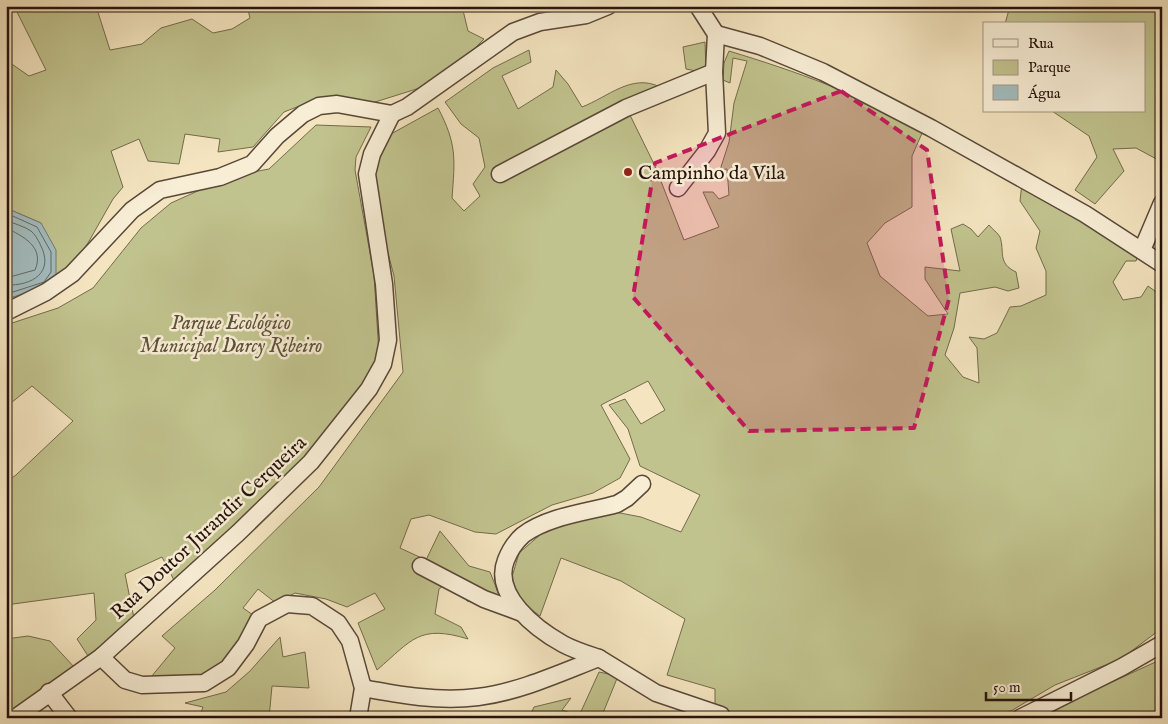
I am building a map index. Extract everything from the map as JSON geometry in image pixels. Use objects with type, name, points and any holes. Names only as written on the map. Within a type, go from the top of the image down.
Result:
[{"type":"street","points":[[6,312],[46,292],[72,274],[132,210],[160,190],[220,177],[252,164],[277,136],[311,110],[319,106],[337,104],[392,114],[407,107],[513,32],[540,22],[586,15],[608,6]]},
{"type":"street","points":[[678,188],[707,151],[717,133],[714,72],[716,34],[698,6]]},
{"type":"street","points":[[716,34],[760,46],[823,72],[939,132],[1085,214],[1162,264]]},
{"type":"street","points":[[500,174],[626,108],[714,72]]},
{"type":"street","name":"Rua Doutor Jurandir Cerqueira","points":[[21,715],[50,692],[101,657],[238,533],[311,462],[370,389],[383,364],[388,340],[384,284],[367,174],[372,154],[392,114]]},
{"type":"street","points":[[1142,250],[1157,220],[1162,203]]},
{"type":"street","points":[[642,484],[627,498],[617,504],[549,522],[524,534],[511,548],[502,571],[508,594],[522,613],[564,645],[599,658],[656,692],[721,715]]},
{"type":"street","points":[[421,566],[484,599],[522,613]]},
{"type":"street","points":[[101,657],[125,680],[142,685],[204,683],[228,668],[246,644],[259,620],[287,604],[312,606],[338,623],[350,641],[363,688],[358,718]]},
{"type":"street","points":[[1020,718],[1122,667],[1162,644]]},
{"type":"street","points":[[363,688],[411,697],[478,697],[535,683],[599,658]]},
{"type":"street","points":[[50,692],[69,718]]},
{"type":"street","points":[[6,715],[14,711],[21,715]]},
{"type":"highlighted area","points":[[841,91],[927,150],[949,299],[914,428],[749,431],[633,297],[655,163]]},
{"type":"green space","points":[[14,6],[96,6],[110,50],[142,44],[161,28],[192,19],[213,33],[232,29],[250,18],[247,6],[462,6],[468,31],[484,39],[442,81],[372,103],[315,100],[284,112],[253,147],[218,152],[220,139],[185,134],[179,164],[148,161],[139,139],[111,151],[123,187],[113,199],[88,243],[64,278],[6,303],[6,296],[13,297],[41,223],[6,208],[6,60],[29,76],[46,70]]},
{"type":"green space","points":[[1010,6],[1162,6],[1162,162],[1136,148],[1113,149],[1124,171],[1095,204],[1075,190],[1097,157],[1089,136],[1053,112],[1146,112],[1146,22],[1006,22]]},
{"type":"green space","points":[[705,42],[706,73],[686,69],[683,47]]},
{"type":"green space","points":[[529,50],[531,62],[502,76],[518,109],[553,87],[556,70],[568,84],[582,107],[630,85],[650,83],[660,87],[628,111],[655,166],[684,240],[719,227],[703,192],[713,192],[719,199],[729,195],[727,169],[720,170],[729,142],[734,103],[747,61],[733,58],[730,83],[723,80],[724,63],[729,51],[779,67],[853,95],[923,131],[912,156],[912,207],[885,223],[867,243],[880,276],[928,316],[948,314],[925,279],[925,267],[960,271],[951,229],[963,224],[978,237],[989,225],[999,235],[1004,261],[1010,269],[1016,272],[1019,288],[1008,291],[995,287],[960,293],[954,328],[945,355],[963,377],[979,383],[977,348],[969,337],[984,339],[997,333],[1010,307],[1021,306],[1046,295],[1046,271],[1036,248],[1040,231],[1020,201],[1022,183],[1137,258],[1136,261],[1126,261],[1113,282],[1123,300],[1141,297],[1148,286],[1162,296],[1162,628],[1121,659],[1055,685],[999,718],[739,718],[715,705],[715,689],[667,675],[685,619],[621,581],[561,558],[540,616],[519,600],[512,577],[519,553],[548,528],[615,512],[641,517],[681,532],[700,495],[640,466],[628,429],[609,405],[625,399],[641,424],[665,410],[648,381],[601,405],[630,459],[620,478],[593,493],[552,505],[496,534],[475,532],[429,515],[411,519],[400,548],[426,560],[440,531],[469,566],[490,572],[505,610],[467,601],[448,582],[439,589],[435,614],[461,627],[468,639],[438,633],[427,634],[408,643],[377,670],[358,623],[385,609],[375,593],[347,607],[326,599],[295,593],[276,603],[258,589],[243,608],[266,624],[256,643],[245,656],[233,665],[219,671],[188,676],[151,677],[175,648],[162,636],[215,590],[319,487],[403,372],[394,276],[376,207],[375,168],[391,134],[438,108],[452,142],[454,173],[452,198],[464,211],[480,196],[473,184],[485,167],[479,138],[461,124],[445,102],[493,68]]},
{"type":"green space","name":"Parque Ecológico Municipal Darcy Ribeiro","points":[[316,125],[371,127],[356,157],[355,170],[374,275],[379,354],[353,400],[312,450],[177,586],[162,557],[125,574],[135,623],[90,659],[77,639],[96,620],[94,593],[13,604],[6,610],[6,482],[16,475],[73,421],[32,386],[6,407],[6,325],[58,308],[93,288],[141,228],[171,203],[231,176],[269,169]]},
{"type":"green space","points":[[28,636],[50,641],[75,668],[24,707],[6,711],[6,639]]},
{"type":"green space","points":[[280,637],[283,657],[305,652],[309,688],[272,686],[269,718],[199,718],[203,707],[185,703],[226,692],[250,671]]},
{"type":"green space","points":[[1162,659],[1162,706],[1147,718],[1043,718],[1075,699]]},
{"type":"green space","points":[[599,672],[618,676],[603,713],[628,718],[529,718],[534,707],[571,698],[562,710],[579,716]]},
{"type":"water","points":[[6,208],[41,223],[56,250],[56,274],[48,286],[13,297],[6,296]]},
{"type":"place","name":"Campinho da Vila","points":[[628,172]]}]
